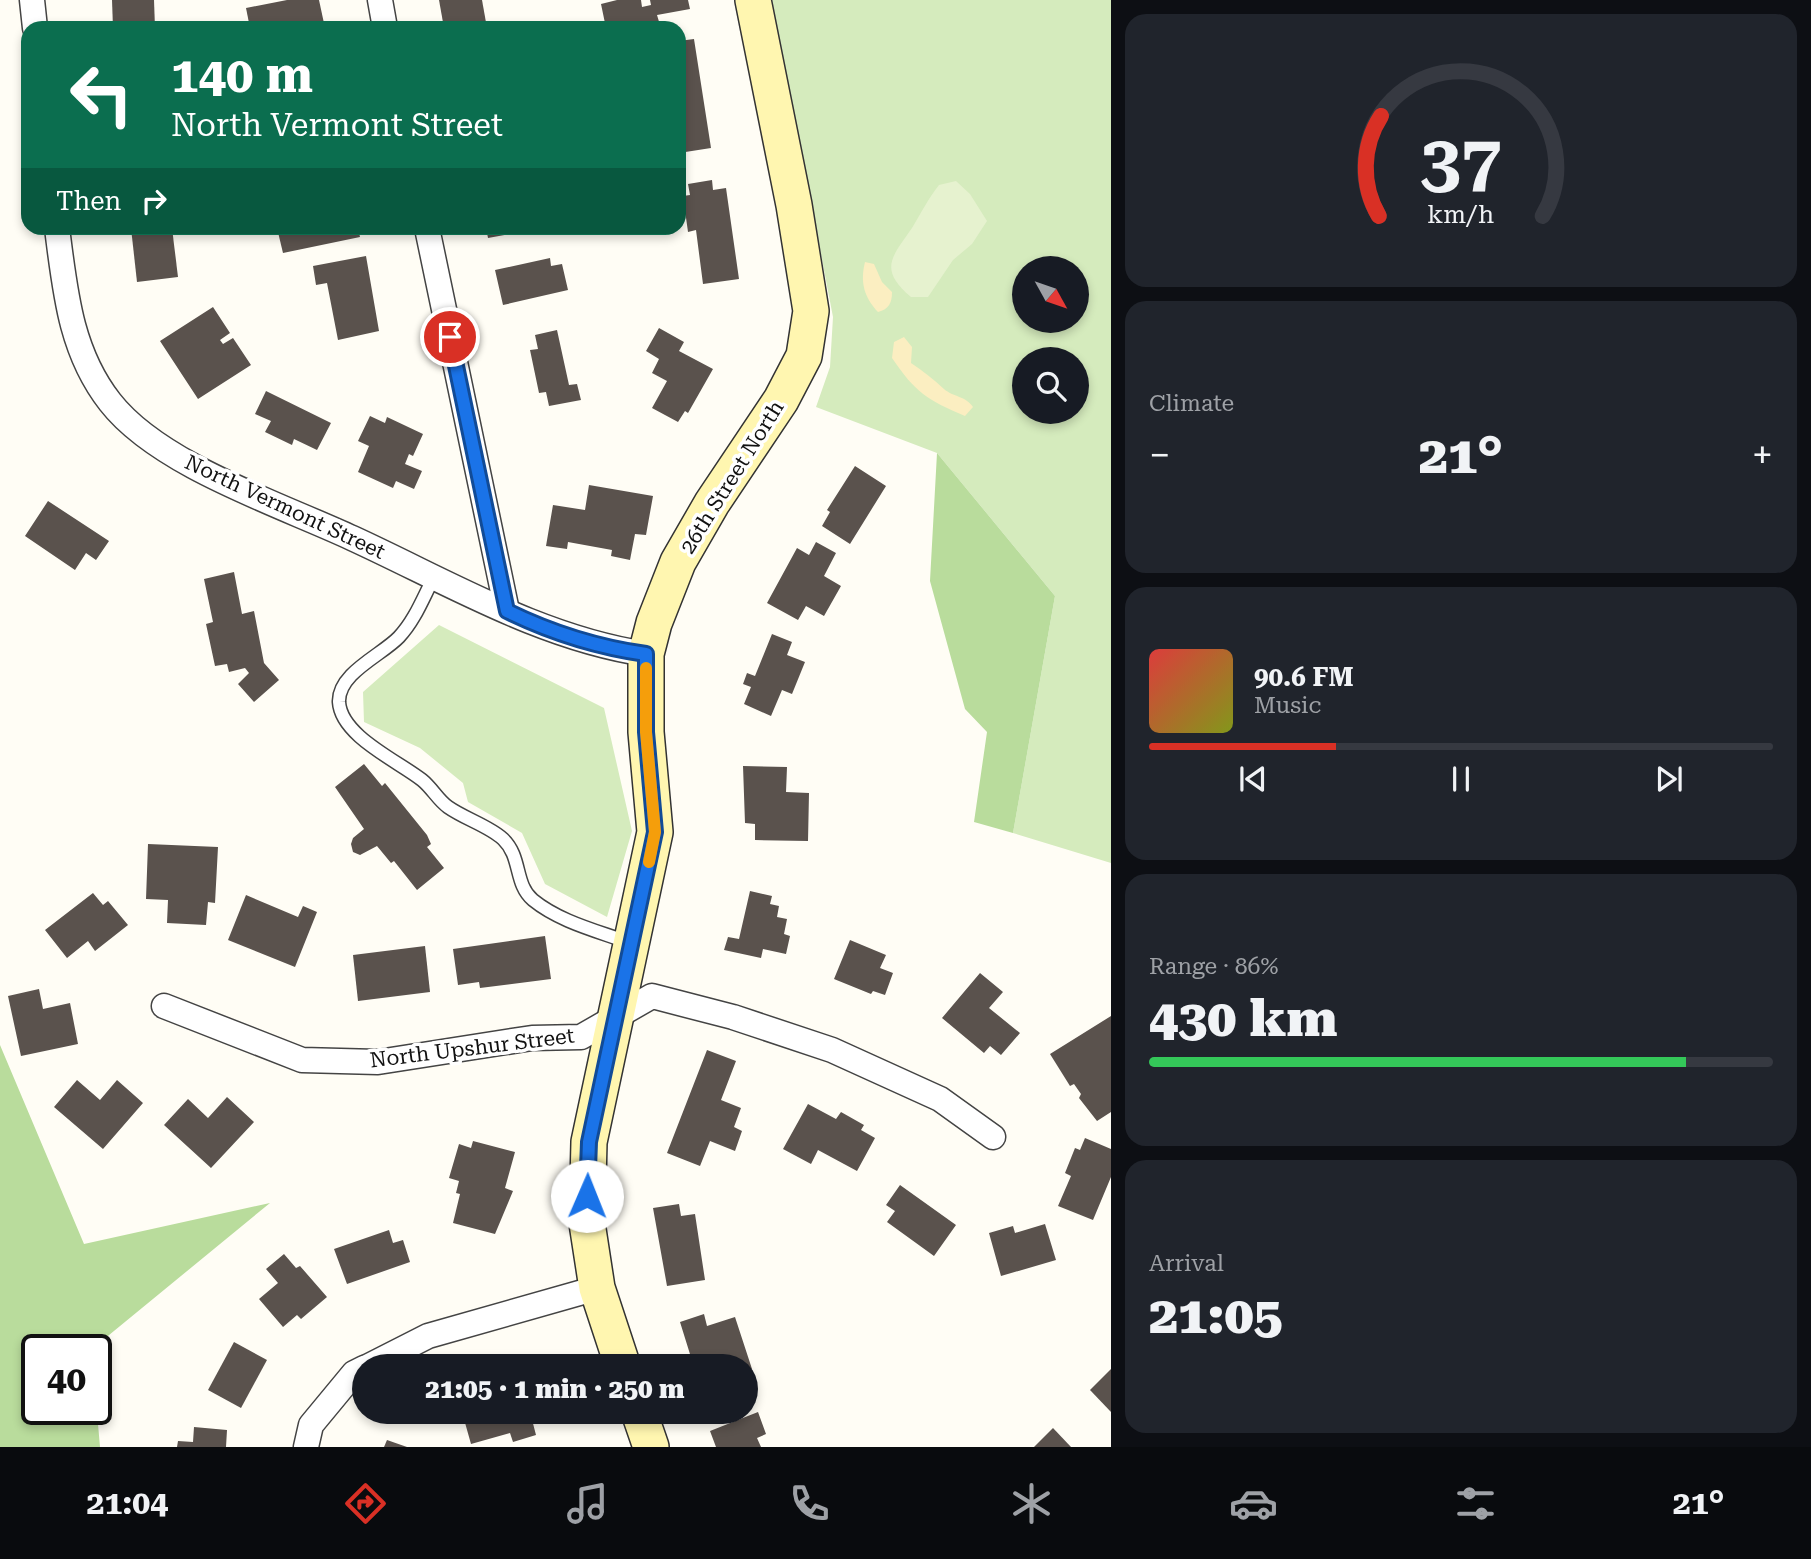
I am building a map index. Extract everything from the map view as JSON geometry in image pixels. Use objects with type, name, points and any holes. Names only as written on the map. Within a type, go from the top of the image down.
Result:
[{"type":"street","points":[[32,0],[34,21]]},
{"type":"street","points":[[380,0],[384,21]]},
{"type":"street","name":"26th Street North","points":[[620,1354],[597,1288],[587,1223],[589,1142],[655,832],[646,732],[646,654],[654,623],[678,562],[712,503],[781,400],[804,356],[811,311],[807,278],[753,0]]},
{"type":"street","name":"North Vermont Street","points":[[58,235],[66,299],[77,344],[97,384],[129,425],[176,457],[543,629],[603,648],[646,654]]},
{"type":"street","points":[[428,235],[507,611]]},
{"type":"street","name":"North Upshur Street","points":[[164,1006],[302,1060],[378,1062],[532,1038],[581,1037],[652,996],[733,1017],[832,1050],[940,1099],[993,1137]]},
{"type":"street","points":[[393,1354],[428,1336],[597,1288]]},
{"type":"street","points":[[306,1447],[311,1425],[352,1375]]},
{"type":"street","points":[[643,1424],[651,1447]]},
{"type":"lane","points":[[434,577],[412,619],[398,638],[355,673],[340,690],[339,704],[349,726],[370,746],[424,781],[445,805],[503,839],[516,858],[520,883],[530,898],[560,917],[632,943]]},
{"type":"green space","points":[[772,0],[1111,0],[1111,863],[1013,833],[1055,596],[937,453],[816,407],[830,367],[833,317]]},
{"type":"green space","points":[[956,181],[970,194],[987,221],[972,244],[953,260],[928,297],[911,297],[894,278],[894,255],[939,185]]},
{"type":"green space","points":[[937,453],[1055,596],[1013,833],[974,822],[987,732],[965,709],[930,581]]},
{"type":"green space","points":[[439,625],[604,708],[632,831],[607,917],[545,884],[522,833],[468,802],[463,783],[420,748],[364,722],[363,692]]},
{"type":"green space","points":[[0,1045],[84,1244],[270,1203],[110,1334],[21,1334],[21,1425],[98,1425],[100,1447],[0,1447]]},
{"type":"sand","points":[[865,262],[874,264],[882,282],[892,292],[889,305],[878,312],[864,289]]},
{"type":"sand","points":[[904,337],[912,347],[911,363],[948,392],[973,407],[965,416],[923,394],[900,370],[892,358],[894,342]]},
{"type":"building","points":[[112,0],[154,0],[155,21],[113,21]]},
{"type":"building","points":[[287,0],[319,0],[324,21],[249,21],[246,8]]},
{"type":"building","points":[[439,0],[482,0],[486,21],[443,21]]},
{"type":"building","points":[[617,0],[641,0],[642,7],[651,5],[650,0],[688,0],[690,9],[657,15],[659,21],[605,21],[601,4]]},
{"type":"building","points":[[694,39],[711,148],[686,152],[686,40]]},
{"type":"building","points":[[712,180],[713,190],[726,188],[739,279],[703,284],[696,230],[688,232],[688,184]]},
{"type":"building","points":[[132,235],[173,235],[178,277],[137,282]]},
{"type":"building","points":[[279,235],[360,237],[283,253]]},
{"type":"building","points":[[366,256],[379,331],[338,340],[327,283],[316,285],[313,266]]},
{"type":"building","points":[[550,258],[551,266],[562,264],[568,290],[503,305],[495,270]]},
{"type":"building","points":[[213,307],[230,333],[220,340],[223,344],[233,338],[251,365],[198,399],[160,341]]},
{"type":"building","points":[[659,328],[684,342],[679,351],[713,369],[688,413],[685,411],[678,422],[652,408],[667,381],[652,373],[659,359],[646,351]]},
{"type":"building","points":[[557,330],[569,385],[577,384],[581,400],[549,406],[546,392],[539,393],[530,350],[538,349],[535,335]]},
{"type":"building","points":[[266,391],[331,423],[317,450],[294,439],[292,445],[265,432],[271,421],[255,414]]},
{"type":"building","points":[[370,416],[385,423],[387,417],[423,434],[413,456],[409,454],[405,464],[422,471],[414,489],[396,481],[393,488],[358,472],[369,446],[358,441]]},
{"type":"building","points":[[855,466],[886,486],[850,544],[822,526],[830,512],[827,510]]},
{"type":"building","points":[[589,485],[653,496],[646,535],[635,534],[630,560],[611,556],[612,550],[568,542],[567,549],[546,546],[553,505],[585,510]]},
{"type":"building","points":[[48,501],[109,541],[96,560],[86,553],[75,570],[25,536]]},
{"type":"building","points":[[816,542],[836,553],[824,576],[841,586],[824,616],[806,606],[798,620],[767,603],[797,548],[809,555]]},
{"type":"building","points":[[234,572],[242,614],[254,611],[264,663],[279,680],[254,702],[238,684],[249,673],[245,668],[229,672],[227,664],[215,666],[206,624],[213,622],[204,579]]},
{"type":"building","points":[[772,634],[792,642],[787,655],[805,662],[792,694],[782,690],[771,716],[744,704],[751,687],[743,684],[747,673],[755,676]]},
{"type":"building","points":[[364,764],[382,786],[385,783],[427,835],[431,844],[427,847],[444,868],[417,890],[394,861],[391,863],[377,846],[360,855],[353,852],[353,838],[364,829],[335,787]]},
{"type":"building","points":[[743,766],[787,767],[786,792],[809,793],[808,841],[755,840],[755,824],[745,823]]},
{"type":"building","points":[[148,844],[218,847],[215,903],[208,902],[206,925],[167,923],[168,900],[146,899]]},
{"type":"building","points":[[750,891],[772,896],[770,904],[779,906],[777,917],[787,919],[784,934],[790,936],[786,954],[763,949],[761,958],[724,950],[728,937],[739,939]]},
{"type":"building","points":[[93,893],[103,905],[108,901],[128,925],[95,951],[88,941],[67,958],[45,930]]},
{"type":"building","points":[[246,895],[298,917],[303,906],[317,912],[295,967],[228,940]]},
{"type":"building","points":[[545,936],[551,979],[480,988],[479,982],[458,985],[453,949]]},
{"type":"building","points":[[850,940],[886,955],[880,968],[893,973],[885,995],[873,991],[871,994],[834,979]]},
{"type":"building","points":[[425,946],[430,992],[358,1001],[353,955]]},
{"type":"building","points":[[980,973],[1003,992],[989,1008],[1020,1033],[1001,1055],[990,1046],[984,1053],[942,1018]]},
{"type":"building","points":[[39,989],[43,1009],[70,1003],[78,1044],[21,1056],[8,996]]},
{"type":"building","points":[[1111,1016],[1111,1112],[1097,1121],[1079,1098],[1081,1094],[1074,1084],[1070,1086],[1050,1054]]},
{"type":"building","points":[[707,1050],[736,1061],[721,1100],[741,1108],[734,1127],[742,1131],[735,1151],[710,1141],[700,1166],[667,1153]]},
{"type":"building","points":[[77,1080],[100,1100],[117,1080],[143,1103],[103,1149],[54,1107]]},
{"type":"building","points":[[227,1097],[254,1122],[211,1168],[164,1125],[188,1099],[208,1118]]},
{"type":"building","points":[[808,1104],[836,1119],[841,1112],[864,1125],[861,1130],[875,1138],[857,1171],[818,1150],[811,1164],[783,1149]]},
{"type":"building","points":[[1085,1138],[1111,1149],[1111,1177],[1093,1220],[1058,1206],[1071,1176],[1065,1173],[1075,1148],[1080,1150]]},
{"type":"building","points":[[473,1141],[515,1152],[505,1188],[513,1191],[495,1234],[453,1223],[460,1194],[456,1193],[459,1181],[449,1178],[459,1144],[471,1148]]},
{"type":"building","points":[[900,1185],[956,1225],[934,1256],[887,1222],[895,1211],[886,1205]]},
{"type":"building","points":[[679,1204],[681,1216],[695,1214],[705,1280],[667,1286],[653,1208]]},
{"type":"building","points":[[1045,1224],[1056,1260],[1001,1276],[989,1233],[1013,1226],[1015,1233]]},
{"type":"building","points":[[389,1230],[393,1243],[403,1240],[410,1262],[347,1284],[334,1249]]},
{"type":"building","points":[[284,1254],[296,1268],[300,1266],[327,1297],[301,1319],[297,1315],[283,1327],[259,1299],[278,1283],[266,1269]]},
{"type":"building","points":[[704,1314],[707,1326],[735,1317],[747,1354],[690,1354],[680,1322]]},
{"type":"building","points":[[234,1342],[267,1360],[241,1408],[208,1390]]},
{"type":"building","points":[[1111,1369],[1111,1412],[1090,1390]]},
{"type":"building","points":[[758,1412],[766,1434],[757,1438],[761,1447],[716,1447],[710,1431],[728,1424],[758,1424]]},
{"type":"building","points":[[465,1424],[533,1424],[536,1435],[513,1442],[510,1433],[471,1444]]},
{"type":"building","points":[[194,1427],[227,1430],[226,1447],[177,1447],[178,1441],[193,1442]]},
{"type":"building","points":[[1053,1428],[1071,1447],[1034,1447]]},
{"type":"building","points":[[387,1440],[407,1447],[384,1447]]},
{"type":"slow traffic","points":[[646,668],[646,732],[655,832],[649,862]]},
{"type":"route","points":[[450,337],[507,611],[543,629],[603,648],[646,654],[646,732],[655,832],[589,1142],[587,1196]]}]
